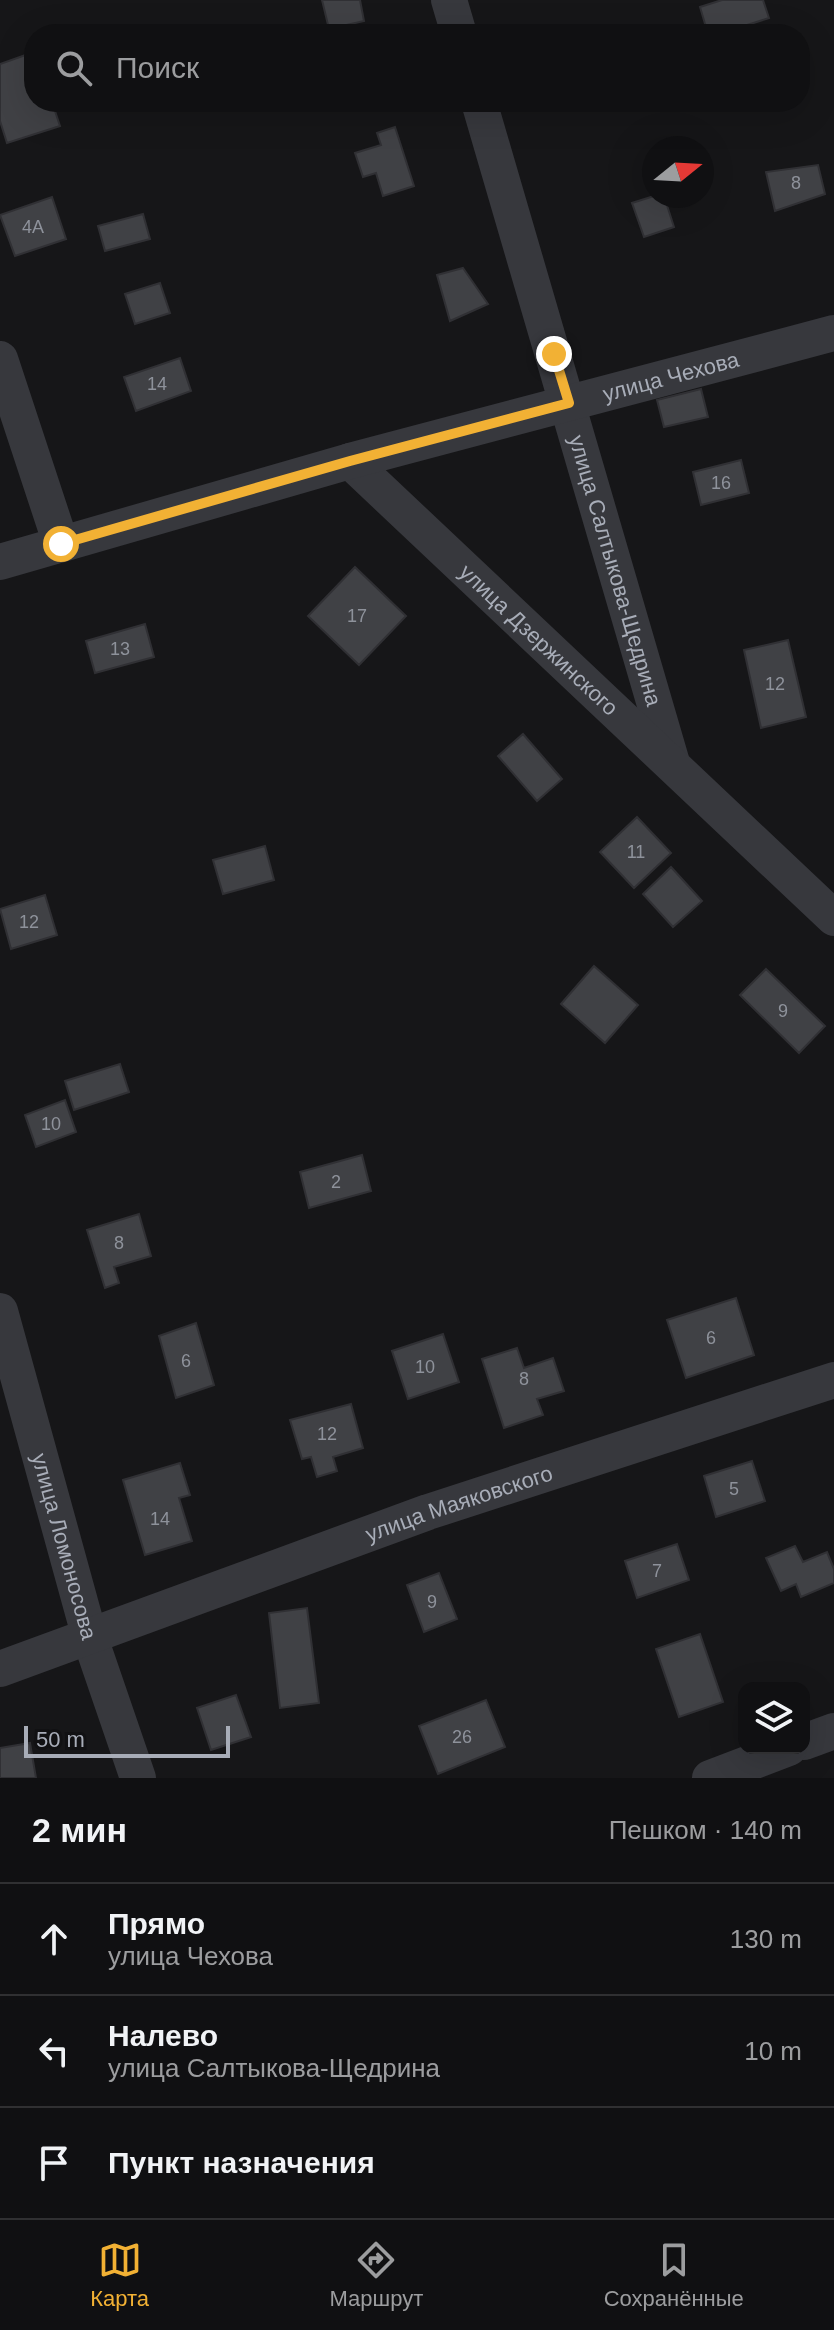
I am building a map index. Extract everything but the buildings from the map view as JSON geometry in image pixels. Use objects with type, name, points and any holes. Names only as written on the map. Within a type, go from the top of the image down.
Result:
[{"type":"street","points":[[449,0],[456,24]]},
{"type":"street","name":"улица Салтыкова-Щедрина","points":[[482,112],[672,763]]},
{"type":"street","name":"улица Чехова","points":[[0,562],[350,461],[834,333]]},
{"type":"street","points":[[0,359],[61,544]]},
{"type":"street","name":"улица Дзержинского","points":[[350,461],[834,918]]},
{"type":"street","name":"улица Ломоносова","points":[[0,1311],[90,1638],[138,1778]]},
{"type":"street","name":"улица Маяковского","points":[[0,1669],[428,1512],[834,1380]]},
{"type":"street","points":[[810,1740],[834,1731]]},
{"type":"street","points":[[710,1778],[773,1754]]},
{"type":"route","points":[[61,544],[350,461],[569,403],[554,354]]}]
